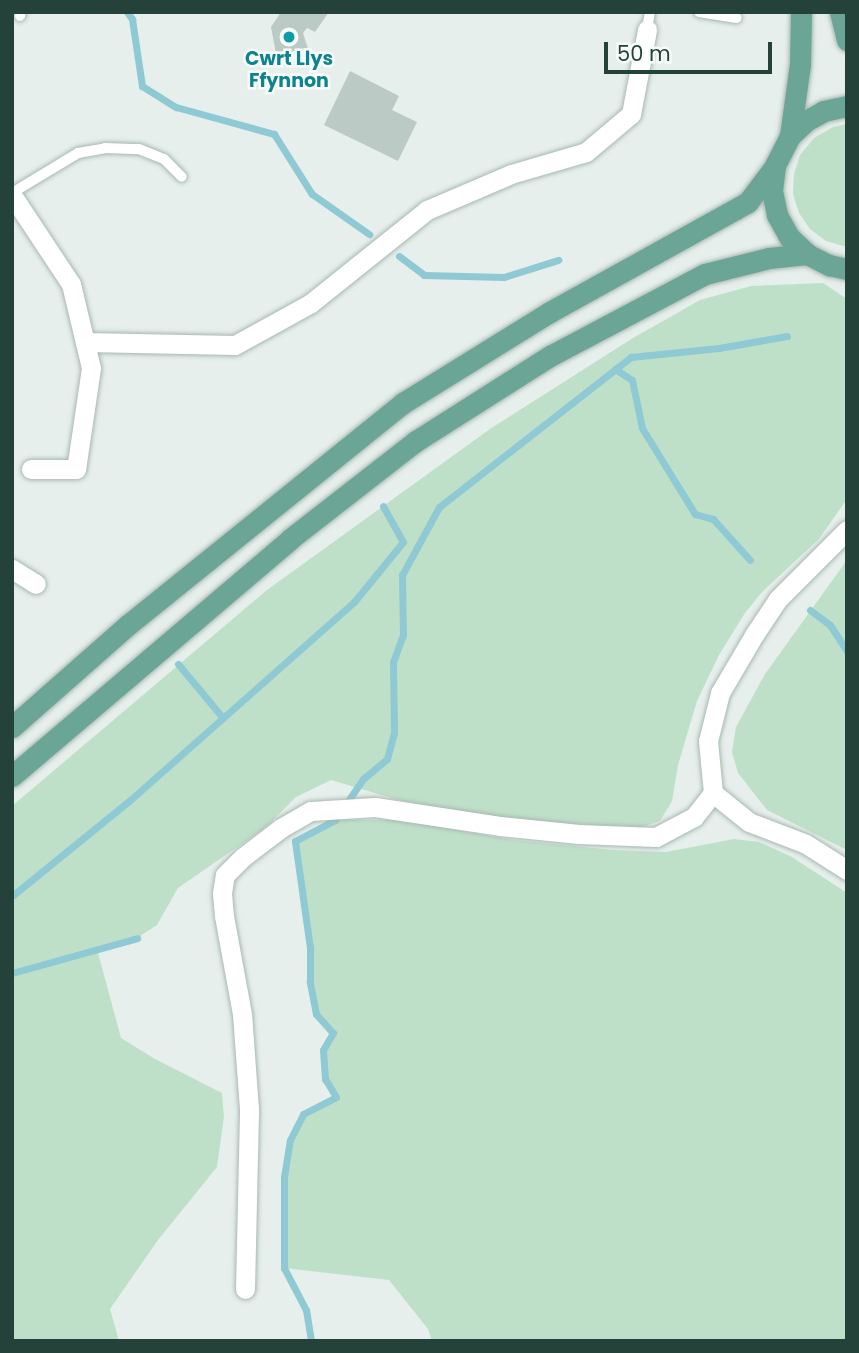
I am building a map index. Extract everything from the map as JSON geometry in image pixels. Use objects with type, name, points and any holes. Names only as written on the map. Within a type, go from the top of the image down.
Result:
[{"type":"main road","points":[[12,727],[129,624],[403,403],[548,313],[748,202],[775,166],[790,136],[800,64],[802,12]]},
{"type":"main road","points":[[839,12],[847,40]]},
{"type":"main road","points":[[790,136],[815,116],[847,106]]},
{"type":"main road","points":[[775,166],[772,191],[777,215],[789,237],[807,254],[829,265],[847,269]]},
{"type":"main road","points":[[12,776],[290,538],[416,441],[551,356],[705,274],[769,258],[807,254]]},
{"type":"street","points":[[85,342],[234,345],[312,303],[427,210],[510,174],[586,152],[631,114],[648,21]]},
{"type":"street","points":[[12,194],[71,284],[91,368],[76,469],[31,469]]},
{"type":"street","points":[[245,1289],[249,1109],[242,1014],[224,916],[222,892],[225,875],[243,856],[281,828],[311,811],[375,807],[513,827],[656,837],[694,817],[713,793],[708,741],[720,693],[778,599],[847,530]]},
{"type":"street","points":[[12,569],[36,584]]},
{"type":"street","points":[[713,793],[749,822],[806,844],[847,870]]},
{"type":"lane","points":[[699,12],[737,18]]},
{"type":"lane","points":[[12,194],[78,153],[105,148],[139,149],[164,159],[182,177]]},
{"type":"green space","points":[[847,124],[847,247],[826,241],[810,229],[799,213],[793,194],[794,174],[800,155],[814,138],[833,127]]},
{"type":"green space","points":[[823,283],[847,299],[847,499],[819,539],[763,591],[745,613],[719,655],[697,701],[678,765],[672,801],[660,821],[639,828],[521,821],[402,801],[331,780],[296,797],[266,827],[178,888],[157,925],[137,938],[97,949],[121,1038],[155,1059],[222,1093],[224,1117],[217,1167],[158,1240],[110,1309],[119,1341],[12,1341],[12,806],[267,590],[490,429],[633,338],[700,300],[751,286]]},
{"type":"green space","points":[[847,560],[847,850],[767,810],[738,773],[732,752],[736,727],[765,674]]},
{"type":"green space","points":[[335,820],[399,820],[513,840],[613,850],[666,852],[734,839],[759,842],[792,857],[847,893],[847,1341],[432,1341],[428,1329],[389,1280],[284,1268],[284,1177],[290,1140],[303,1114],[335,1097],[325,1079],[323,1050],[333,1033],[316,1014],[310,982],[310,948],[295,841]]},
{"type":"building","name":"Cwrt Llys Ffynnon","points":[[281,12],[329,12],[315,32],[307,28],[303,33],[308,49],[276,54],[271,27]]},
{"type":"building","points":[[350,71],[399,96],[392,110],[417,122],[398,161],[324,125]]},
{"type":"waterway","points":[[127,12],[132,19],[142,86],[176,107],[274,134],[312,194],[369,234]]},
{"type":"waterway","points":[[399,256],[424,275],[504,277],[558,260]]},
{"type":"waterway","points":[[311,1341],[306,1310],[284,1268],[284,1177],[290,1140],[303,1114],[336,1097],[325,1079],[323,1050],[333,1033],[316,1014],[310,982],[310,948],[295,841],[335,820],[363,779],[387,759],[394,733],[393,662],[403,635],[402,575],[439,507],[631,357],[719,348],[787,336]]},
{"type":"waterway","points":[[615,369],[632,380],[642,428],[695,514],[713,519],[750,560]]},
{"type":"waterway","points":[[12,896],[129,801],[354,602],[403,542],[383,506]]},
{"type":"waterway","points":[[810,610],[830,625],[847,651]]},
{"type":"waterway","points":[[178,664],[223,718]]},
{"type":"waterway","points":[[12,973],[137,938]]},
{"type":"place","name":"Cwrt Llys Ffynnon","points":[[289,37]]}]
